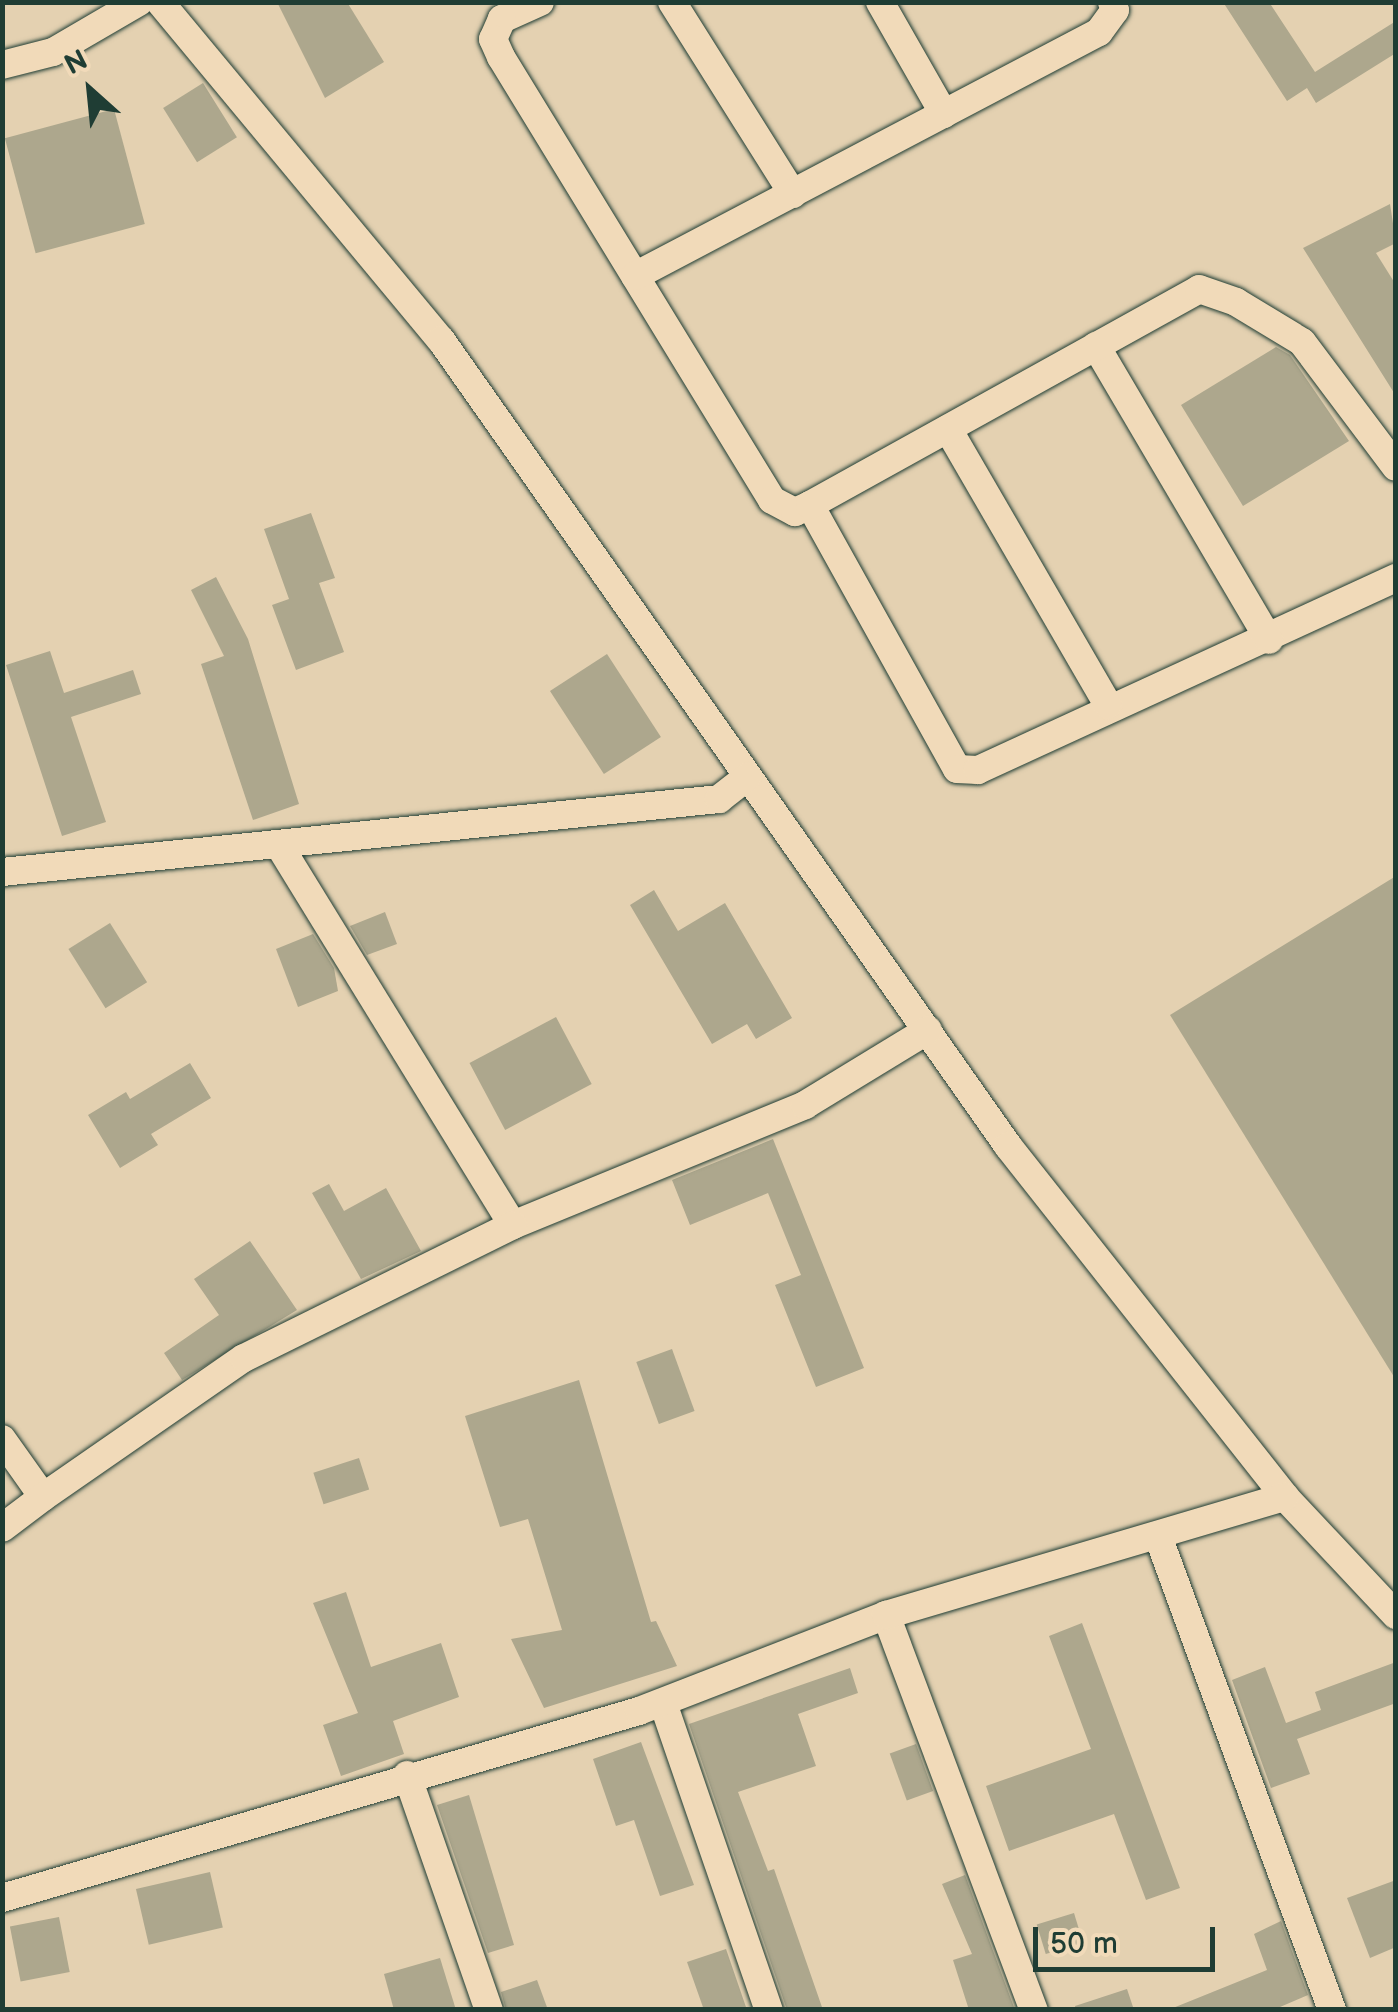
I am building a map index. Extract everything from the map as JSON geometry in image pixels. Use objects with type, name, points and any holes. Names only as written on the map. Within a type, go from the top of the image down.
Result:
[{"type":"street","points":[[2,65],[54,52],[139,2]]},
{"type":"street","points":[[160,2],[441,340],[1008,1146],[1285,1497],[1396,1614]]},
{"type":"street","points":[[540,2],[502,19],[492,39],[772,500],[795,512],[810,505],[1199,289],[1236,302],[1302,342],[1396,467]]},
{"type":"street","points":[[672,2],[794,194]]},
{"type":"street","points":[[880,2],[944,114]]},
{"type":"street","points":[[635,276],[1099,32],[1115,10],[1112,2]]},
{"type":"street","points":[[1096,346],[1269,640]]},
{"type":"street","points":[[948,429],[1108,705]]},
{"type":"street","points":[[810,505],[957,769],[978,770],[1108,705],[1269,640],[1396,578]]},
{"type":"street","points":[[2,872],[719,799],[747,777]]},
{"type":"street","points":[[279,845],[513,1225]]},
{"type":"street","points":[[2,1528],[244,1358],[513,1225],[805,1104],[928,1030]]},
{"type":"street","points":[[2,1439],[43,1498]]},
{"type":"street","points":[[2,1898],[407,1775],[437,1773],[663,1703],[886,1616],[1285,1497]]},
{"type":"street","points":[[1158,1536],[1332,2010]]},
{"type":"street","points":[[886,1616],[1034,2010]]},
{"type":"street","points":[[663,1703],[769,2010]]},
{"type":"street","points":[[407,1775],[490,2010]]},
{"type":"building","points":[[277,2],[347,2],[384,62],[325,98]]},
{"type":"building","points":[[1223,2],[1269,2],[1315,72],[1396,21],[1396,53],[1316,103],[1307,88],[1287,101]]},
{"type":"building","points":[[203,83],[237,137],[197,162],[163,108]]},
{"type":"building","points":[[114,109],[145,224],[36,253],[5,138]]},
{"type":"building","points":[[1390,204],[1396,243],[1376,253],[1396,285],[1396,396],[1303,248]]},
{"type":"building","points":[[1276,347],[1290,355],[1349,441],[1243,506],[1181,405]]},
{"type":"building","points":[[311,513],[335,578],[319,583],[344,652],[296,670],[272,605],[289,599],[264,529]]},
{"type":"building","points":[[216,577],[248,639],[299,804],[253,820],[201,664],[224,656],[191,590]]},
{"type":"building","points":[[50,651],[64,693],[133,670],[141,694],[71,717],[106,822],[62,836],[6,665]]},
{"type":"building","points":[[607,654],[661,737],[604,774],[550,691]]},
{"type":"building","points":[[1396,876],[1396,1380],[1170,1015]]},
{"type":"building","points":[[654,890],[678,931],[725,903],[792,1018],[756,1039],[747,1024],[712,1044],[630,905]]},
{"type":"building","points":[[385,912],[397,944],[367,955],[350,926]]},
{"type":"building","points":[[110,923],[147,982],[106,1008],[68,949]]},
{"type":"building","points":[[313,934],[334,968],[338,991],[298,1007],[276,949]]},
{"type":"building","points":[[556,1017],[592,1084],[505,1130],[469,1063]]},
{"type":"building","points":[[190,1063],[211,1098],[151,1134],[158,1145],[120,1168],[88,1115],[126,1092],[130,1099]]},
{"type":"building","points":[[773,1139],[864,1368],[816,1387],[775,1285],[801,1275],[768,1193],[690,1225],[672,1180]]},
{"type":"building","points":[[329,1184],[344,1211],[386,1188],[421,1251],[361,1279],[312,1193]]},
{"type":"building","points":[[250,1241],[297,1310],[182,1380],[164,1353],[219,1315],[194,1279]]},
{"type":"building","points":[[672,1349],[695,1411],[659,1424],[636,1362]]},
{"type":"building","points":[[579,1380],[651,1622],[656,1621],[677,1666],[544,1708],[511,1639],[562,1630],[528,1519],[500,1527],[465,1416]]},
{"type":"building","points":[[359,1458],[369,1489],[324,1504],[313,1473]]},
{"type":"building","points":[[346,1592],[371,1667],[441,1643],[459,1697],[393,1721],[404,1754],[341,1776],[323,1725],[358,1713],[313,1603]]},
{"type":"building","points":[[1082,1623],[1180,1888],[1146,1900],[1114,1814],[1009,1851],[986,1786],[1091,1749],[1049,1636]]},
{"type":"building","points":[[1396,1662],[1396,1703],[1297,1739],[1310,1774],[1271,1788],[1232,1680],[1265,1667],[1286,1723],[1321,1710],[1315,1692]]},
{"type":"building","points":[[850,1668],[858,1693],[798,1714],[816,1766],[738,1792],[768,1871],[774,1869],[823,2010],[787,2010],[689,1724]]},
{"type":"building","points":[[641,1742],[694,1885],[660,1896],[634,1820],[616,1826],[593,1759]]},
{"type":"building","points":[[916,1744],[933,1791],[907,1801],[890,1754]]},
{"type":"building","points":[[469,1795],[514,1945],[488,1953],[437,1805]]},
{"type":"building","points":[[210,1872],[223,1928],[149,1945],[136,1889]]},
{"type":"building","points":[[965,1875],[1015,2010],[969,2010],[953,1960],[972,1954],[942,1884]]},
{"type":"building","points":[[1396,1880],[1396,1947],[1370,1958],[1347,1898]]},
{"type":"building","points":[[1074,1913],[1083,1943],[1046,1954],[1037,1924]]},
{"type":"building","points":[[59,1917],[70,1972],[21,1982],[10,1927]]},
{"type":"building","points":[[1281,1921],[1308,1995],[1273,2010],[1168,2010],[1267,1970],[1254,1934]]},
{"type":"building","points":[[726,1949],[747,2010],[704,2010],[687,1962]]},
{"type":"building","points":[[440,1958],[456,2010],[394,2010],[384,1974]]},
{"type":"building","points":[[537,1980],[548,2010],[506,2010],[501,1992]]},
{"type":"building","points":[[1127,1989],[1134,2010],[1076,2010],[1075,2006]]}]
